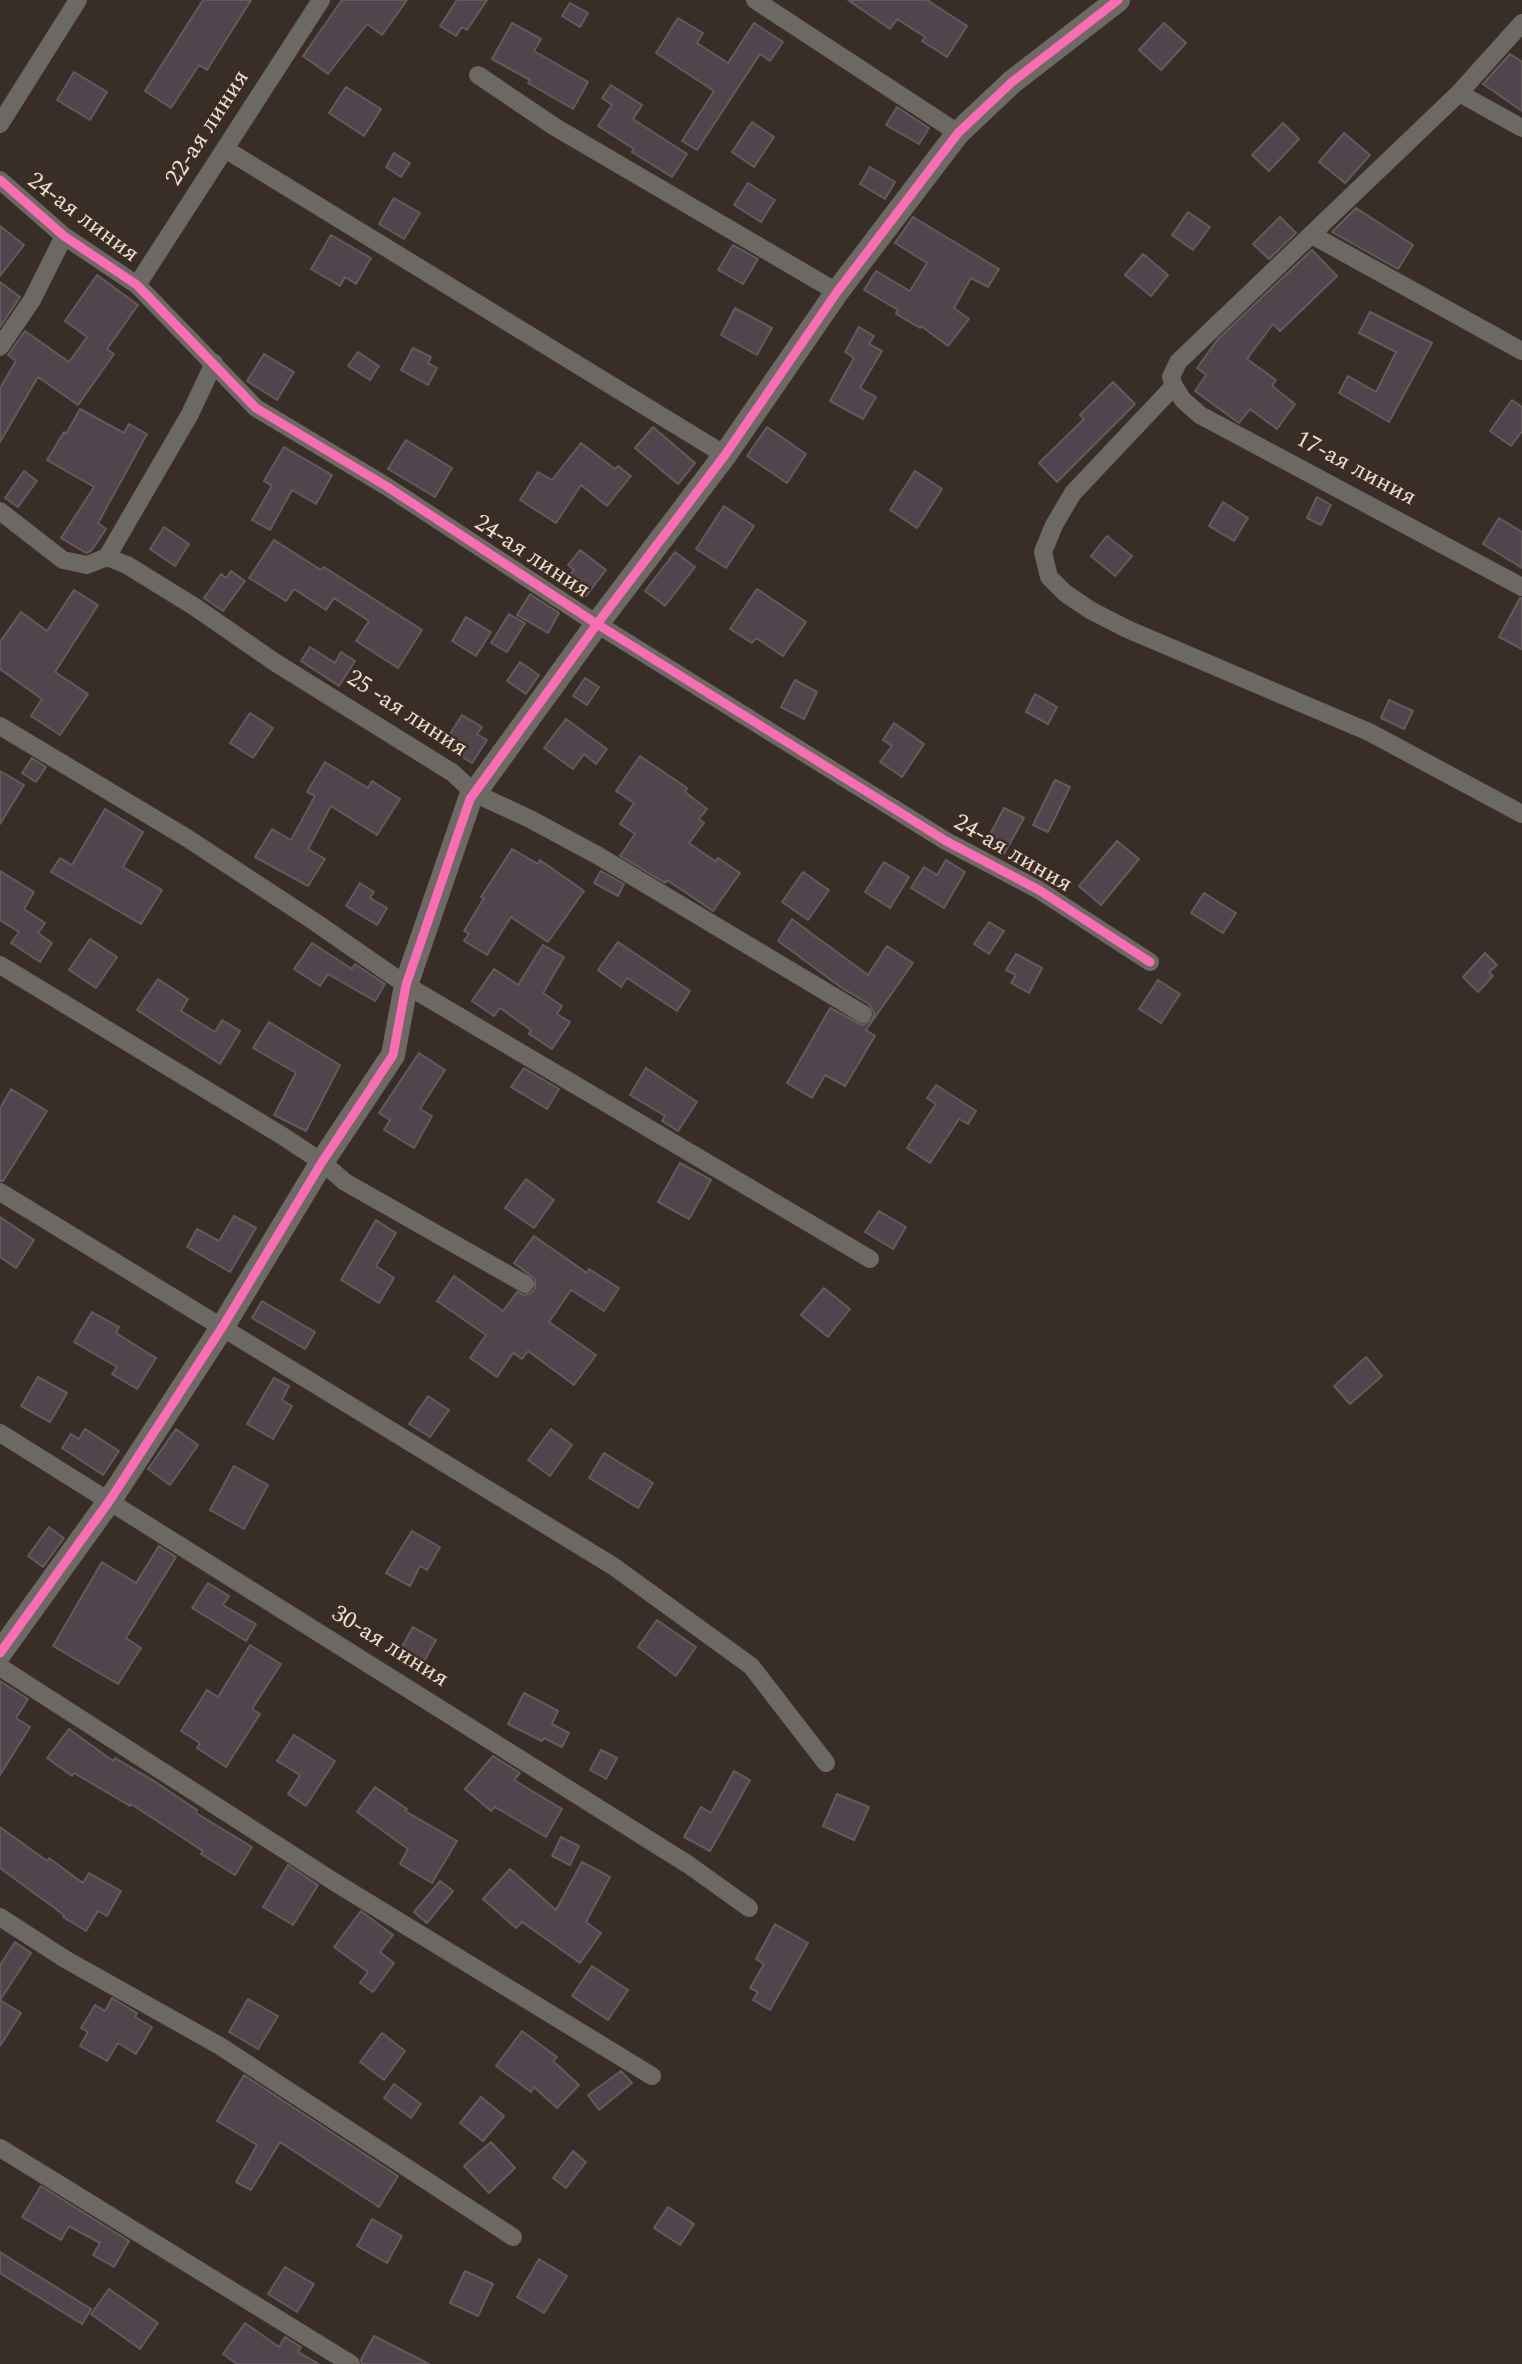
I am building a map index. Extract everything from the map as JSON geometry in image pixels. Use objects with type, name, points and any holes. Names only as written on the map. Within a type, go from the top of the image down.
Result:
[{"type":"street","points":[[0,124],[78,0]]},
{"type":"street","name":"22-ая линия","points":[[137,285],[321,0]]},
{"type":"street","points":[[755,0],[958,133]]},
{"type":"street","points":[[0,1653],[110,1500],[223,1326],[322,1162],[393,1055],[406,985],[453,843],[474,793],[724,456],[837,292],[958,133],[1012,82],[1118,0]]},
{"type":"street","points":[[1522,23],[1460,93],[1178,362],[1171,377],[1174,386],[1073,494],[1054,526],[1043,552],[1049,577],[1065,593],[1090,610],[1127,629],[1369,732],[1522,814]]},
{"type":"street","points":[[478,75],[555,127],[837,292]]},
{"type":"street","points":[[1460,93],[1522,128]]},
{"type":"street","points":[[225,149],[724,456]]},
{"type":"street","name":"24-ая линия","points":[[0,180],[64,236],[137,285],[256,408],[386,486],[597,624],[946,841],[1039,890],[1150,962]]},
{"type":"street","points":[[1312,235],[1522,351]]},
{"type":"street","points":[[0,347],[32,300],[64,236]]},
{"type":"street","points":[[0,511],[63,560],[87,565],[107,557],[190,414],[214,363]]},
{"type":"street","name":"17-ая линия","points":[[1174,386],[1183,400],[1200,415],[1522,587]]},
{"type":"street","name":"25 -ая линия","points":[[107,557],[127,565],[195,607],[276,663],[388,731],[453,773],[474,793],[597,855],[863,1014]]},
{"type":"street","points":[[0,726],[187,838],[406,985],[870,1259]]},
{"type":"street","points":[[0,965],[322,1162],[345,1182],[525,1284]]},
{"type":"street","points":[[0,1192],[223,1326],[624,1574],[751,1666],[826,1763]]},
{"type":"street","name":"30-ая линия","points":[[0,1433],[690,1865],[749,1908]]},
{"type":"street","points":[[0,1667],[336,1883],[652,2076]]},
{"type":"street","points":[[0,1917],[65,1959],[220,2046],[513,2237]]},
{"type":"street","points":[[0,2148],[351,2364]]},
{"type":"building","points":[[203,0],[251,0],[207,70],[199,65],[171,108],[145,91]]},
{"type":"building","points":[[342,0],[407,0],[382,35],[367,24],[328,74],[303,56]]},
{"type":"building","points":[[457,0],[487,0],[467,30],[462,27],[456,36],[440,26]]},
{"type":"building","points":[[848,0],[927,0],[967,26],[947,57],[922,41],[925,37],[897,19],[890,29]]},
{"type":"building","points":[[570,3],[588,13],[580,27],[562,16]]},
{"type":"building","points":[[678,18],[703,33],[697,43],[728,63],[754,23],[783,42],[770,61],[760,54],[697,150],[682,141],[714,91],[656,53]]},
{"type":"building","points":[[512,23],[541,39],[534,51],[588,82],[573,109],[492,59]]},
{"type":"building","points":[[1164,23],[1186,43],[1161,70],[1139,50]]},
{"type":"building","points":[[1510,54],[1522,62],[1522,111],[1483,84]]},
{"type":"building","points":[[74,72],[107,92],[90,120],[57,100]]},
{"type":"building","points":[[611,85],[642,105],[633,119],[687,154],[672,177],[632,152],[634,149],[598,126],[612,105],[602,98]]},
{"type":"building","points":[[346,87],[381,109],[364,136],[329,113]]},
{"type":"building","points":[[897,107],[929,128],[919,144],[886,125]]},
{"type":"building","points":[[752,122],[774,137],[754,167],[732,152]]},
{"type":"building","points":[[1283,123],[1299,139],[1269,171],[1252,155]]},
{"type":"building","points":[[1344,133],[1370,155],[1345,183],[1319,162]]},
{"type":"building","points":[[394,153],[410,163],[401,177],[386,167]]},
{"type":"building","points":[[870,167],[895,182],[885,199],[860,184]]},
{"type":"building","points":[[748,183],[775,200],[761,222],[734,205]]},
{"type":"building","points":[[394,198],[420,213],[404,239],[379,224]]},
{"type":"building","points":[[1356,208],[1413,245],[1398,269],[1332,232]]},
{"type":"building","points":[[1188,212],[1210,227],[1193,250],[1172,235]]},
{"type":"building","points":[[913,217],[999,269],[988,287],[971,278],[954,308],[969,319],[948,346],[921,326],[920,328],[896,314],[898,310],[864,290],[876,271],[910,291],[927,263],[895,243]]},
{"type":"building","points":[[1280,217],[1296,233],[1269,259],[1253,244]]},
{"type":"building","points":[[0,226],[24,245],[0,276]]},
{"type":"building","points":[[331,235],[371,258],[356,284],[345,277],[340,286],[311,269]]},
{"type":"building","points":[[733,245],[758,259],[743,284],[718,270]]},
{"type":"building","points":[[1312,250],[1337,276],[1280,331],[1273,324],[1247,359],[1276,380],[1272,386],[1295,404],[1277,429],[1250,409],[1239,423],[1195,391],[1206,375],[1197,368],[1218,339]]},
{"type":"building","points":[[1143,254],[1168,275],[1151,296],[1125,275]]},
{"type":"building","points":[[97,275],[138,305],[107,349],[114,354],[78,405],[38,377],[0,442],[0,388],[16,361],[8,355],[25,331],[69,362],[87,337],[65,321]]},
{"type":"building","points":[[0,282],[20,297],[0,327]]},
{"type":"building","points":[[735,308],[772,328],[757,355],[721,335]]},
{"type":"building","points":[[1370,312],[1432,343],[1389,422],[1339,393],[1348,376],[1376,392],[1396,352],[1359,333]]},
{"type":"building","points":[[859,327],[874,336],[869,344],[882,351],[860,388],[876,397],[863,419],[830,401],[854,358],[845,352]]},
{"type":"building","points":[[413,348],[431,357],[428,363],[437,368],[428,385],[401,370]]},
{"type":"building","points":[[358,352],[379,366],[370,380],[348,366]]},
{"type":"building","points":[[264,354],[294,372],[277,400],[247,381]]},
{"type":"building","points":[[1113,382],[1135,404],[1057,482],[1039,463],[1084,419],[1080,415]]},
{"type":"building","points":[[1512,400],[1522,407],[1522,431],[1511,446],[1490,431]]},
{"type":"building","points":[[80,409],[124,433],[129,424],[147,434],[98,523],[106,529],[91,551],[86,553],[61,538],[94,487],[47,460]]},
{"type":"building","points":[[653,427],[695,463],[678,484],[635,448]]},
{"type":"building","points":[[767,427],[806,454],[787,483],[747,456]]},
{"type":"building","points":[[406,440],[452,468],[435,497],[388,469]]},
{"type":"building","points":[[581,443],[615,469],[618,466],[631,476],[607,506],[581,485],[556,523],[520,500],[538,472],[552,480]]},
{"type":"building","points":[[284,447],[332,475],[316,504],[292,490],[270,530],[252,520],[272,486],[264,481]]},
{"type":"building","points":[[24,471],[37,481],[18,507],[5,498]]},
{"type":"building","points":[[915,471],[942,489],[917,528],[890,510]]},
{"type":"building","points":[[1317,497],[1331,505],[1321,525],[1307,518]]},
{"type":"building","points":[[1223,502],[1248,518],[1234,541],[1209,526]]},
{"type":"building","points":[[724,506],[754,526],[726,568],[696,549]]},
{"type":"building","points":[[1499,518],[1522,532],[1522,568],[1483,544]]},
{"type":"building","points":[[164,527],[189,544],[175,566],[150,549]]},
{"type":"building","points":[[1107,536],[1132,556],[1115,576],[1091,556]]},
{"type":"building","points":[[274,540],[321,570],[324,567],[422,630],[398,668],[356,641],[369,621],[334,598],[326,610],[294,589],[286,601],[249,578]]},
{"type":"building","points":[[580,550],[606,570],[586,596],[565,581],[574,570],[568,565]]},
{"type":"building","points":[[675,552],[695,567],[665,606],[645,591]]},
{"type":"building","points":[[231,571],[245,581],[223,611],[204,598],[221,574],[226,578]]},
{"type":"building","points":[[757,589],[806,622],[783,656],[756,638],[752,643],[730,629]]},
{"type":"building","points":[[74,590],[98,605],[55,672],[88,694],[60,735],[31,716],[42,699],[0,669],[0,642],[21,612],[47,631]]},
{"type":"building","points":[[530,594],[559,613],[548,633],[517,615]]},
{"type":"building","points":[[1522,598],[1522,649],[1499,637]]},
{"type":"building","points":[[509,614],[525,623],[507,652],[491,643]]},
{"type":"building","points":[[466,617],[491,632],[476,656],[452,641]]},
{"type":"building","points":[[310,647],[335,663],[341,652],[355,661],[339,686],[301,661]]},
{"type":"building","points":[[520,662],[539,675],[526,694],[507,681]]},
{"type":"building","points":[[585,678],[599,687],[587,705],[573,696]]},
{"type":"building","points":[[795,680],[817,692],[804,719],[781,707]]},
{"type":"building","points":[[1035,694],[1057,707],[1048,724],[1026,712]]},
{"type":"building","points":[[1389,700],[1413,711],[1404,729],[1381,718]]},
{"type":"building","points":[[250,713],[273,728],[253,758],[230,743]]},
{"type":"building","points":[[462,715],[482,727],[477,734],[487,740],[472,763],[443,745]]},
{"type":"building","points":[[566,719],[607,749],[596,764],[584,754],[573,769],[544,748]]},
{"type":"building","points":[[894,723],[924,744],[902,777],[880,762],[892,746],[883,740]]},
{"type":"building","points":[[640,756],[687,788],[685,792],[707,809],[699,819],[704,823],[689,843],[715,861],[718,858],[740,873],[713,911],[667,880],[665,883],[620,856],[635,834],[620,824],[634,803],[616,791]]},
{"type":"building","points":[[32,758],[46,767],[36,782],[22,773]]},
{"type":"building","points":[[325,762],[368,788],[372,781],[400,799],[377,835],[331,806],[308,849],[325,859],[308,886],[255,857],[272,829],[291,840],[315,796],[307,792]]},
{"type":"building","points":[[0,771],[24,785],[0,824]]},
{"type":"building","points":[[1055,780],[1070,787],[1048,832],[1033,825]]},
{"type":"building","points":[[1004,808],[1024,818],[1004,854],[985,844]]},
{"type":"building","points":[[105,809],[143,832],[123,867],[162,890],[141,924],[51,872],[60,858],[72,865]]},
{"type":"building","points":[[1117,841],[1139,859],[1101,905],[1079,886]]},
{"type":"building","points":[[512,849],[538,864],[540,860],[584,891],[548,942],[511,917],[487,955],[464,941],[469,934],[464,931],[484,898],[481,897]]},
{"type":"building","points":[[946,860],[965,872],[944,908],[911,888],[924,867],[937,875]]},
{"type":"building","points":[[884,862],[909,877],[890,908],[865,892]]},
{"type":"building","points":[[0,871],[34,892],[24,909],[45,923],[38,933],[52,943],[40,962],[11,943],[19,932],[0,920]]},
{"type":"building","points":[[601,871],[624,884],[618,896],[594,883]]},
{"type":"building","points":[[803,872],[829,890],[808,920],[782,902]]},
{"type":"building","points":[[360,883],[374,892],[370,898],[387,908],[377,925],[346,906]]},
{"type":"building","points":[[1204,893],[1236,913],[1223,933],[1191,913]]},
{"type":"building","points":[[792,919],[868,975],[887,946],[913,963],[866,1030],[875,1036],[845,1086],[825,1075],[812,1098],[787,1083],[830,1008],[862,1025],[872,1020],[874,1013],[869,1004],[842,988],[778,941]]},
{"type":"building","points":[[989,922],[1004,931],[989,954],[974,944]]},
{"type":"building","points":[[90,939],[117,957],[96,988],[69,970]]},
{"type":"building","points":[[618,942],[690,991],[677,1011],[627,978],[621,987],[598,970]]},
{"type":"building","points":[[312,943],[352,969],[355,964],[385,984],[375,1001],[328,974],[320,986],[294,969]]},
{"type":"building","points":[[543,945],[564,957],[543,993],[562,1006],[557,1014],[570,1022],[552,1049],[529,1034],[531,1030],[500,1008],[494,1016],[472,1001],[494,969],[518,985]]},
{"type":"building","points":[[1485,953],[1497,965],[1489,972],[1493,976],[1478,992],[1463,977]]},
{"type":"building","points":[[1016,954],[1042,968],[1029,993],[1011,983],[1016,975],[1006,970]]},
{"type":"building","points":[[158,979],[188,999],[181,1011],[215,1032],[222,1020],[240,1031],[220,1064],[137,1010]]},
{"type":"building","points":[[1158,980],[1180,994],[1161,1023],[1139,1009]]},
{"type":"building","points":[[269,1022],[340,1065],[306,1131],[274,1115],[296,1073],[253,1048]]},
{"type":"building","points":[[419,1053],[445,1070],[420,1109],[432,1116],[414,1148],[384,1130],[390,1120],[379,1113]]},
{"type":"building","points":[[524,1068],[559,1089],[547,1109],[511,1087]]},
{"type":"building","points":[[646,1068],[697,1102],[678,1131],[662,1121],[665,1116],[630,1095]]},
{"type":"building","points":[[936,1085],[976,1111],[968,1124],[959,1119],[930,1163],[907,1148],[936,1104],[927,1098]]},
{"type":"building","points":[[11,1089],[47,1111],[3,1181],[0,1181],[0,1108]]},
{"type":"building","points":[[680,1163],[711,1180],[689,1219],[658,1202]]},
{"type":"building","points":[[526,1179],[554,1200],[534,1228],[505,1208]]},
{"type":"building","points":[[879,1211],[906,1227],[893,1249],[865,1232]]},
{"type":"building","points":[[234,1216],[256,1228],[230,1272],[187,1247],[197,1229],[219,1241]]},
{"type":"building","points":[[0,1217],[34,1240],[16,1268],[0,1257]]},
{"type":"building","points":[[376,1220],[396,1233],[376,1266],[394,1278],[379,1303],[341,1280]]},
{"type":"building","points":[[534,1236],[587,1273],[589,1269],[619,1288],[604,1311],[571,1290],[549,1322],[596,1355],[574,1385],[528,1351],[522,1359],[513,1353],[497,1377],[470,1358],[486,1335],[437,1301],[454,1276],[503,1311],[517,1292],[524,1295],[531,1293],[535,1289],[535,1279],[514,1263]]},
{"type":"building","points":[[824,1288],[850,1309],[828,1337],[801,1315]]},
{"type":"building","points":[[262,1301],[315,1332],[305,1349],[252,1318]]},
{"type":"building","points":[[92,1312],[119,1327],[116,1333],[156,1358],[137,1389],[112,1374],[117,1367],[74,1342]]},
{"type":"building","points":[[1366,1357],[1382,1376],[1350,1404],[1334,1386]]},
{"type":"building","points":[[38,1377],[67,1393],[50,1422],[21,1406]]},
{"type":"building","points":[[274,1378],[289,1386],[282,1400],[292,1406],[273,1439],[247,1424]]},
{"type":"building","points":[[428,1396],[449,1410],[430,1437],[409,1424]]},
{"type":"building","points":[[85,1429],[119,1451],[103,1475],[62,1448],[71,1434],[79,1439]]},
{"type":"building","points":[[176,1429],[198,1445],[170,1485],[148,1469]]},
{"type":"building","points":[[551,1429],[572,1445],[550,1476],[528,1460]]},
{"type":"building","points":[[604,1453],[653,1483],[638,1508],[589,1478]]},
{"type":"building","points":[[234,1466],[268,1485],[244,1529],[210,1510]]},
{"type":"building","points":[[49,1527],[64,1538],[43,1567],[28,1556]]},
{"type":"building","points":[[412,1531],[440,1547],[427,1570],[420,1566],[410,1586],[386,1573]]},
{"type":"building","points":[[159,1546],[176,1557],[126,1638],[141,1648],[118,1684],[53,1646],[102,1562],[136,1583]]},
{"type":"building","points":[[208,1583],[229,1596],[223,1605],[256,1624],[246,1641],[192,1608]]},
{"type":"building","points":[[657,1620],[696,1647],[676,1676],[638,1647]]},
{"type":"building","points":[[413,1627],[436,1640],[418,1672],[395,1659]]},
{"type":"building","points":[[250,1645],[281,1664],[252,1709],[260,1714],[226,1767],[197,1748],[200,1743],[181,1731],[207,1690],[218,1697]]},
{"type":"building","points":[[0,1681],[28,1699],[16,1718],[30,1727],[0,1775]]},
{"type":"building","points":[[524,1693],[558,1711],[552,1724],[569,1733],[562,1747],[544,1738],[542,1741],[508,1724]]},
{"type":"building","points":[[69,1729],[113,1761],[115,1758],[154,1781],[197,1810],[196,1813],[252,1847],[235,1875],[131,1804],[130,1806],[74,1773],[72,1776],[47,1758]]},
{"type":"building","points":[[294,1735],[335,1761],[306,1806],[288,1794],[300,1775],[277,1761]]},
{"type":"building","points":[[601,1750],[617,1758],[606,1779],[590,1770]]},
{"type":"building","points":[[493,1756],[520,1773],[514,1780],[562,1809],[546,1837],[495,1807],[491,1811],[465,1789]]},
{"type":"building","points":[[734,1771],[750,1780],[710,1851],[684,1837],[701,1807],[711,1813]]},
{"type":"building","points":[[375,1787],[407,1809],[405,1811],[457,1841],[432,1883],[400,1864],[408,1849],[357,1812]]},
{"type":"building","points":[[837,1794],[869,1807],[854,1840],[823,1826]]},
{"type":"building","points":[[0,1827],[83,1883],[89,1873],[121,1891],[107,1916],[98,1911],[86,1931],[63,1917],[64,1915],[0,1868]]},
{"type":"building","points":[[561,1837],[579,1846],[570,1865],[552,1856]]},
{"type":"building","points":[[582,1862],[610,1877],[586,1922],[601,1933],[580,1963],[522,1922],[516,1928],[483,1899],[510,1869],[556,1910]]},
{"type":"building","points":[[288,1865],[318,1885],[293,1925],[263,1907]]},
{"type":"building","points":[[440,1881],[453,1891],[427,1923],[414,1912]]},
{"type":"building","points":[[361,1911],[393,1935],[380,1952],[394,1963],[373,1992],[360,1983],[368,1972],[334,1947]]},
{"type":"building","points":[[775,1924],[808,1943],[770,2010],[753,2000],[758,1992],[750,1988],[764,1964],[756,1959]]},
{"type":"building","points":[[15,1942],[31,1953],[0,2000],[0,1965]]},
{"type":"building","points":[[592,1966],[628,1990],[608,2020],[572,1996]]},
{"type":"building","points":[[112,1998],[137,2013],[135,2017],[152,2027],[136,2054],[118,2043],[107,2061],[80,2046],[88,2032],[81,2028],[95,2005],[105,2011]]},
{"type":"building","points":[[248,1999],[278,2016],[258,2049],[229,2032]]},
{"type":"building","points":[[0,2000],[21,2013],[0,2046]]},
{"type":"building","points":[[522,2031],[557,2057],[553,2061],[579,2085],[557,2108],[534,2087],[531,2092],[496,2066]]},
{"type":"building","points":[[382,2033],[405,2051],[384,2080],[360,2062]]},
{"type":"building","points":[[621,2071],[632,2083],[599,2110],[588,2095]]},
{"type":"building","points":[[244,2075],[398,2176],[379,2207],[280,2142],[251,2190],[236,2182],[257,2145],[217,2121]]},
{"type":"building","points":[[394,2084],[421,2104],[411,2118],[384,2098]]},
{"type":"building","points":[[481,2097],[504,2116],[483,2141],[460,2123]]},
{"type":"building","points":[[491,2142],[515,2168],[489,2193],[464,2166]]},
{"type":"building","points":[[573,2151],[586,2162],[566,2188],[553,2178]]},
{"type":"building","points":[[41,2186],[129,2241],[114,2267],[93,2255],[100,2243],[69,2226],[61,2240],[22,2217]]},
{"type":"building","points":[[668,2207],[694,2224],[680,2245],[654,2228]]},
{"type":"building","points":[[372,2219],[402,2236],[387,2263],[357,2246]]},
{"type":"building","points":[[0,2252],[91,2309],[82,2324],[0,2273]]},
{"type":"building","points":[[539,2259],[567,2276],[544,2313],[517,2297]]},
{"type":"building","points":[[285,2267],[314,2284],[297,2312],[268,2294]]},
{"type":"building","points":[[465,2271],[493,2284],[478,2316],[450,2303]]},
{"type":"building","points":[[109,2289],[158,2323],[140,2349],[91,2314]]},
{"type":"building","points":[[245,2323],[279,2347],[285,2337],[301,2347],[298,2352],[319,2364],[237,2364],[223,2354]]},
{"type":"building","points":[[374,2336],[429,2364],[362,2364],[361,2360]]},
{"type":"cycle path","points":[[0,1653],[110,1500],[223,1326],[322,1162],[393,1055],[406,985],[470,799],[597,624],[725,455],[837,292],[958,133],[1012,82],[1118,0]]},
{"type":"cycle path","points":[[0,180],[64,236],[137,285],[256,408],[386,486],[597,624],[946,841],[1039,890],[1150,962]]}]
